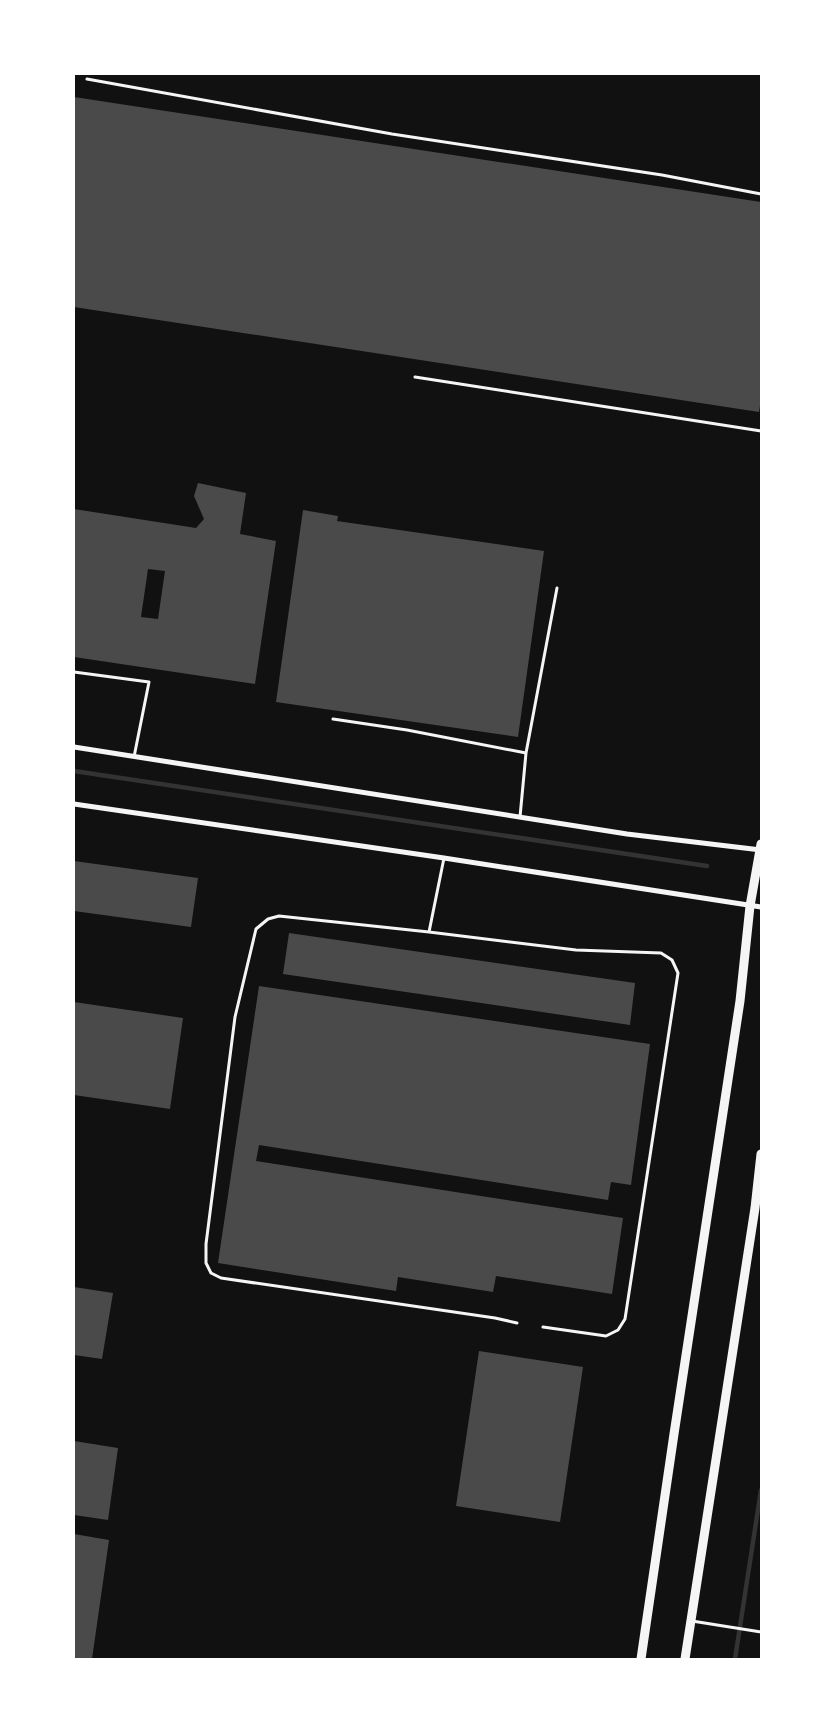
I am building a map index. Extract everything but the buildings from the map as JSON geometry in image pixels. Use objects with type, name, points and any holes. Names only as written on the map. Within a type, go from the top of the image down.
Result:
[{"type":"street","points":[[74,747],[627,834],[761,848],[750,906],[738,1011],[641,1659]]},
{"type":"street","points":[[74,804],[761,907]]},
{"type":"street","points":[[685,1659],[758,1208],[761,1154]]},
{"type":"lane","points":[[88,79],[392,134],[662,175],[761,194]]},
{"type":"lane","points":[[415,377],[761,431]]},
{"type":"lane","points":[[520,818],[526,753],[557,588]]},
{"type":"lane","points":[[74,672],[149,682],[134,757]]},
{"type":"lane","points":[[333,719],[407,730],[526,753]]},
{"type":"lane","points":[[429,932],[444,858]]},
{"type":"lane","points":[[517,1323],[495,1318],[222,1278],[211,1273],[206,1263],[207,1235],[235,1017],[256,929],[268,919],[278,916],[576,950],[661,953],[672,960],[678,973],[626,1319],[618,1330],[606,1336],[543,1327]]},
{"type":"lane","points":[[691,1621],[761,1632]]},
{"type":"waterway","points":[[74,771],[707,866]]},
{"type":"waterway","points":[[735,1659],[761,1490]]}]
